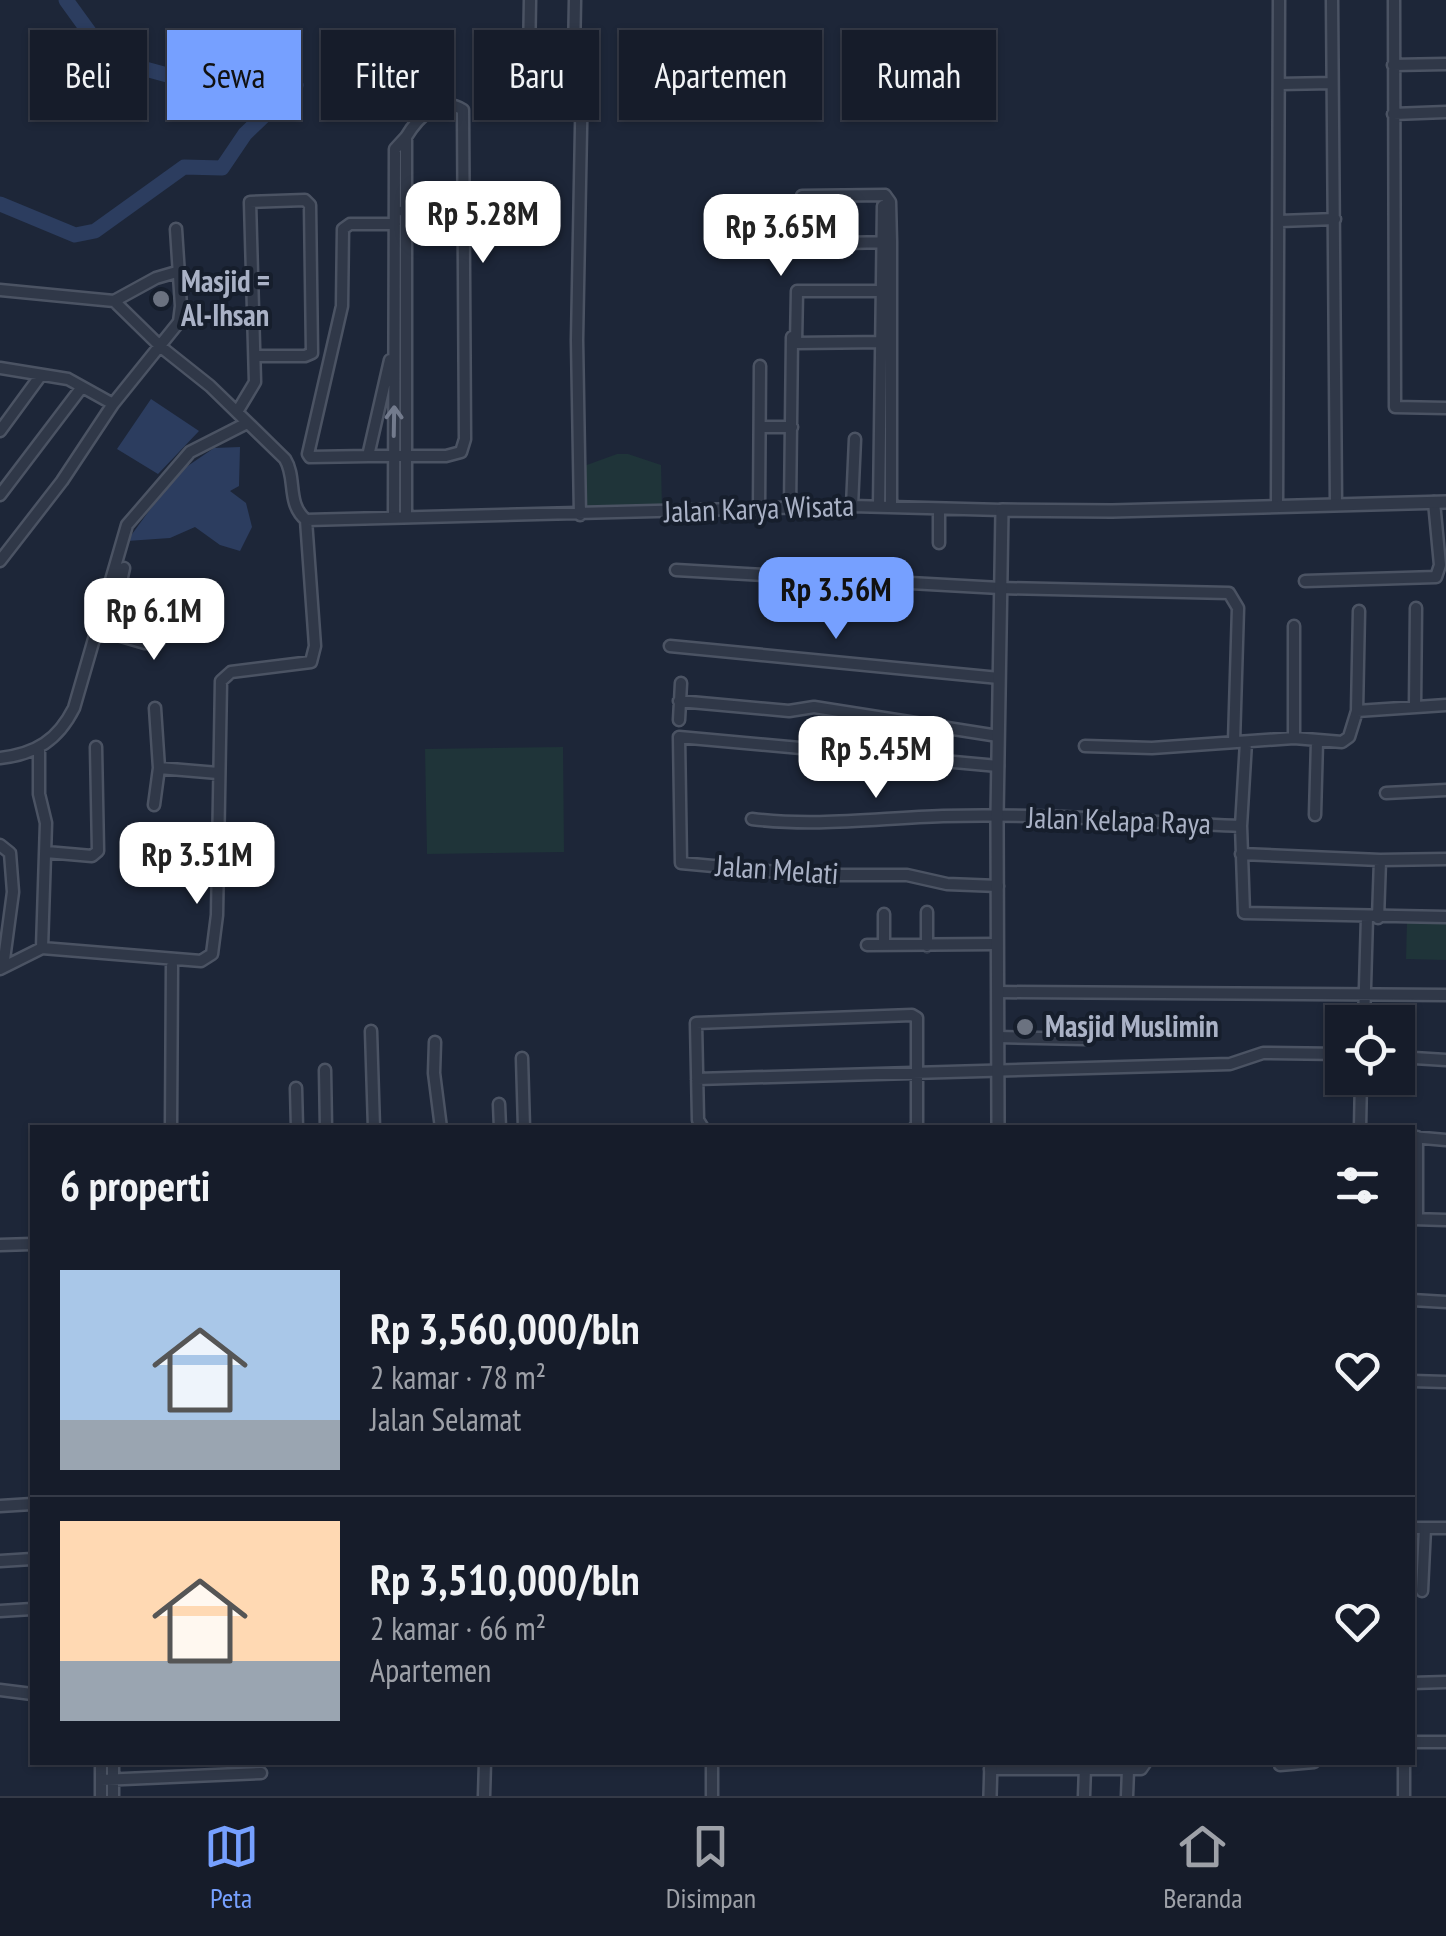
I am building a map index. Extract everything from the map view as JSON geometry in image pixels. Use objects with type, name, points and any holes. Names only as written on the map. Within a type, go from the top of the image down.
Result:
[{"type":"street","points":[[529,30],[530,0]]},
{"type":"street","points":[[575,0],[575,30]]},
{"type":"street","points":[[1277,505],[1278,0]]},
{"type":"street","points":[[1332,0],[1336,502]]},
{"type":"street","points":[[1394,0],[1395,407],[1446,408]]},
{"type":"street","points":[[1394,65],[1446,64]]},
{"type":"street","points":[[1280,84],[1332,83]]},
{"type":"street","points":[[395,224],[350,224],[343,229],[342,306],[310,457],[452,456],[464,448],[464,110],[448,104],[437,106],[396,146],[401,211],[399,456]]},
{"type":"street","points":[[1393,114],[1446,112]]},
{"type":"street","points":[[580,514],[581,120]]},
{"type":"street","points":[[802,196],[885,195],[885,507]]},
{"type":"street","points":[[237,412],[255,382],[250,202],[305,200],[310,205],[312,353],[255,356]]},
{"type":"street","points":[[401,211],[462,212]]},
{"type":"street","points":[[400,518],[395,224],[401,211]]},
{"type":"street","points":[[1280,221],[1336,219]]},
{"type":"street","points":[[0,558],[182,315],[176,229]]},
{"type":"street","points":[[800,244],[887,242]]},
{"type":"street","points":[[0,290],[114,301],[156,278],[180,272]]},
{"type":"street","points":[[790,509],[794,276]]},
{"type":"street","points":[[886,291],[797,291],[796,343],[886,342]]},
{"type":"street","points":[[2,968],[42,948],[201,961],[210,956],[217,914],[218,773],[224,676],[230,672],[308,664],[314,657],[306,520],[294,505],[290,466],[237,412],[114,301]]},
{"type":"street","points":[[368,456],[395,339]]},
{"type":"street","points":[[760,366],[760,509]]},
{"type":"street","points":[[0,368],[53,375],[114,404]]},
{"type":"street","points":[[0,431],[41,376]]},
{"type":"street","points":[[0,495],[82,387]]},
{"type":"street","points":[[103,630],[128,525],[190,452],[247,422]]},
{"type":"street","points":[[760,427],[792,426]]},
{"type":"street","points":[[852,506],[854,439]]},
{"type":"street","points":[[1304,582],[1429,579],[1439,572],[1439,502]]},
{"type":"street","name":"Jalan Karya Wisata","points":[[306,520],[852,506],[1112,510],[1439,502]]},
{"type":"street","points":[[939,509],[939,543]]},
{"type":"street","points":[[998,1125],[996,944],[1002,510]]},
{"type":"street","points":[[0,758],[40,749],[64,727],[124,568]]},
{"type":"street","points":[[676,570],[1000,588],[1220,591],[1232,595],[1238,608],[1242,908],[1246,914],[1446,916]]},
{"type":"street","points":[[1415,706],[1416,608]]},
{"type":"street","points":[[1086,746],[1152,748],[1294,738],[1346,740],[1356,711],[1359,610]]},
{"type":"street","points":[[103,630],[145,643],[159,641],[168,611]]},
{"type":"street","points":[[1294,626],[1294,738]]},
{"type":"street","points":[[670,646],[998,678]]},
{"type":"street","points":[[678,720],[680,683]]},
{"type":"street","points":[[679,701],[789,711],[814,707],[998,736]]},
{"type":"street","points":[[1356,711],[1446,705]]},
{"type":"street","points":[[154,805],[159,768],[155,708]]},
{"type":"street","name":"Jalan Melati","points":[[998,766],[679,737],[681,863],[810,875],[907,875],[947,884],[998,886]]},
{"type":"street","points":[[1315,815],[1317,740]]},
{"type":"street","points":[[46,852],[92,856],[98,851],[96,746]]},
{"type":"street","points":[[40,749],[39,794],[46,822],[42,948]]},
{"type":"street","points":[[159,768],[218,773]]},
{"type":"street","points":[[1386,793],[1446,790]]},
{"type":"street","name":"Jalan Kelapa Raya","points":[[752,820],[823,824],[943,816],[1241,826]]},
{"type":"street","points":[[0,844],[10,853],[14,892],[2,968]]},
{"type":"street","points":[[1241,854],[1446,859]]},
{"type":"street","points":[[1365,1005],[1380,860]]},
{"type":"street","points":[[927,912],[927,946]]},
{"type":"street","points":[[884,914],[884,945]]},
{"type":"street","points":[[868,945],[996,944]]},
{"type":"street","points":[[171,1125],[172,966]]},
{"type":"street","points":[[998,992],[1446,995]]},
{"type":"street","points":[[701,1125],[696,1023],[912,1015],[917,1018],[918,1125]]},
{"type":"street","points":[[371,1031],[374,1125]]},
{"type":"street","points":[[998,1037],[1085,1039]]},
{"type":"street","points":[[435,1042],[434,1073],[441,1125]]},
{"type":"street","points":[[697,1079],[1230,1064],[1263,1053],[1325,1054]]},
{"type":"street","points":[[522,1058],[524,1125]]},
{"type":"street","points":[[1415,1058],[1446,1060]]},
{"type":"street","points":[[326,1070],[326,1125]]},
{"type":"street","points":[[296,1088],[297,1125]]},
{"type":"street","points":[[1360,1125],[1361,1095]]},
{"type":"street","points":[[500,1104],[500,1125]]},
{"type":"street","points":[[1446,1140],[1415,1137],[1415,1219],[1446,1220]]},
{"type":"street","points":[[0,1245],[30,1244]]},
{"type":"street","points":[[1415,1300],[1446,1302]]},
{"type":"street","points":[[1415,1381],[1446,1382]]},
{"type":"street","points":[[0,1506],[30,1504]]},
{"type":"street","points":[[1422,1590],[1419,1528],[1446,1528]]},
{"type":"street","points":[[0,1562],[30,1560]]},
{"type":"street","points":[[0,1611],[30,1609]]},
{"type":"street","points":[[1415,1683],[1446,1682]]},
{"type":"street","points":[[0,1690],[30,1694]]},
{"type":"street","points":[[1415,1742],[1446,1742]]},
{"type":"street","points":[[102,1765],[113,1796]]},
{"type":"street","points":[[101,1796],[112,1765]]},
{"type":"street","points":[[484,1796],[485,1765]]},
{"type":"street","points":[[712,1765],[712,1796]]},
{"type":"street","points":[[990,1796],[990,1766],[1128,1770],[1144,1765]]},
{"type":"street","points":[[1404,1765],[1404,1796]]},
{"type":"street","points":[[1084,1796],[1085,1767]]},
{"type":"street","points":[[1128,1770],[1128,1796]]},
{"type":"street","points":[[107,1780],[262,1773]]},
{"type":"green space","points":[[617,454],[661,465],[662,508],[584,510],[584,466]]},
{"type":"green space","points":[[563,747],[564,852],[427,854],[425,749]]},
{"type":"green space","points":[[1407,922],[1446,922],[1446,960],[1406,959]]},
{"type":"water","points":[[151,399],[199,431],[158,474],[117,449]]},
{"type":"water","points":[[240,447],[239,486],[230,491],[246,503],[252,527],[240,551],[220,545],[195,527],[170,538],[127,541],[176,474],[214,448]]},
{"type":"waterway","points":[[0,204],[75,235],[95,231],[184,167],[222,168],[245,134],[296,85],[283,60],[232,54],[171,76],[138,67],[92,36],[66,0]]},
{"type":"place","name":"Masjid = Al-Ihsan","points":[[161,299]]},
{"type":"place","name":"Masjid Muslimin","points":[[1025,1027]]}]
